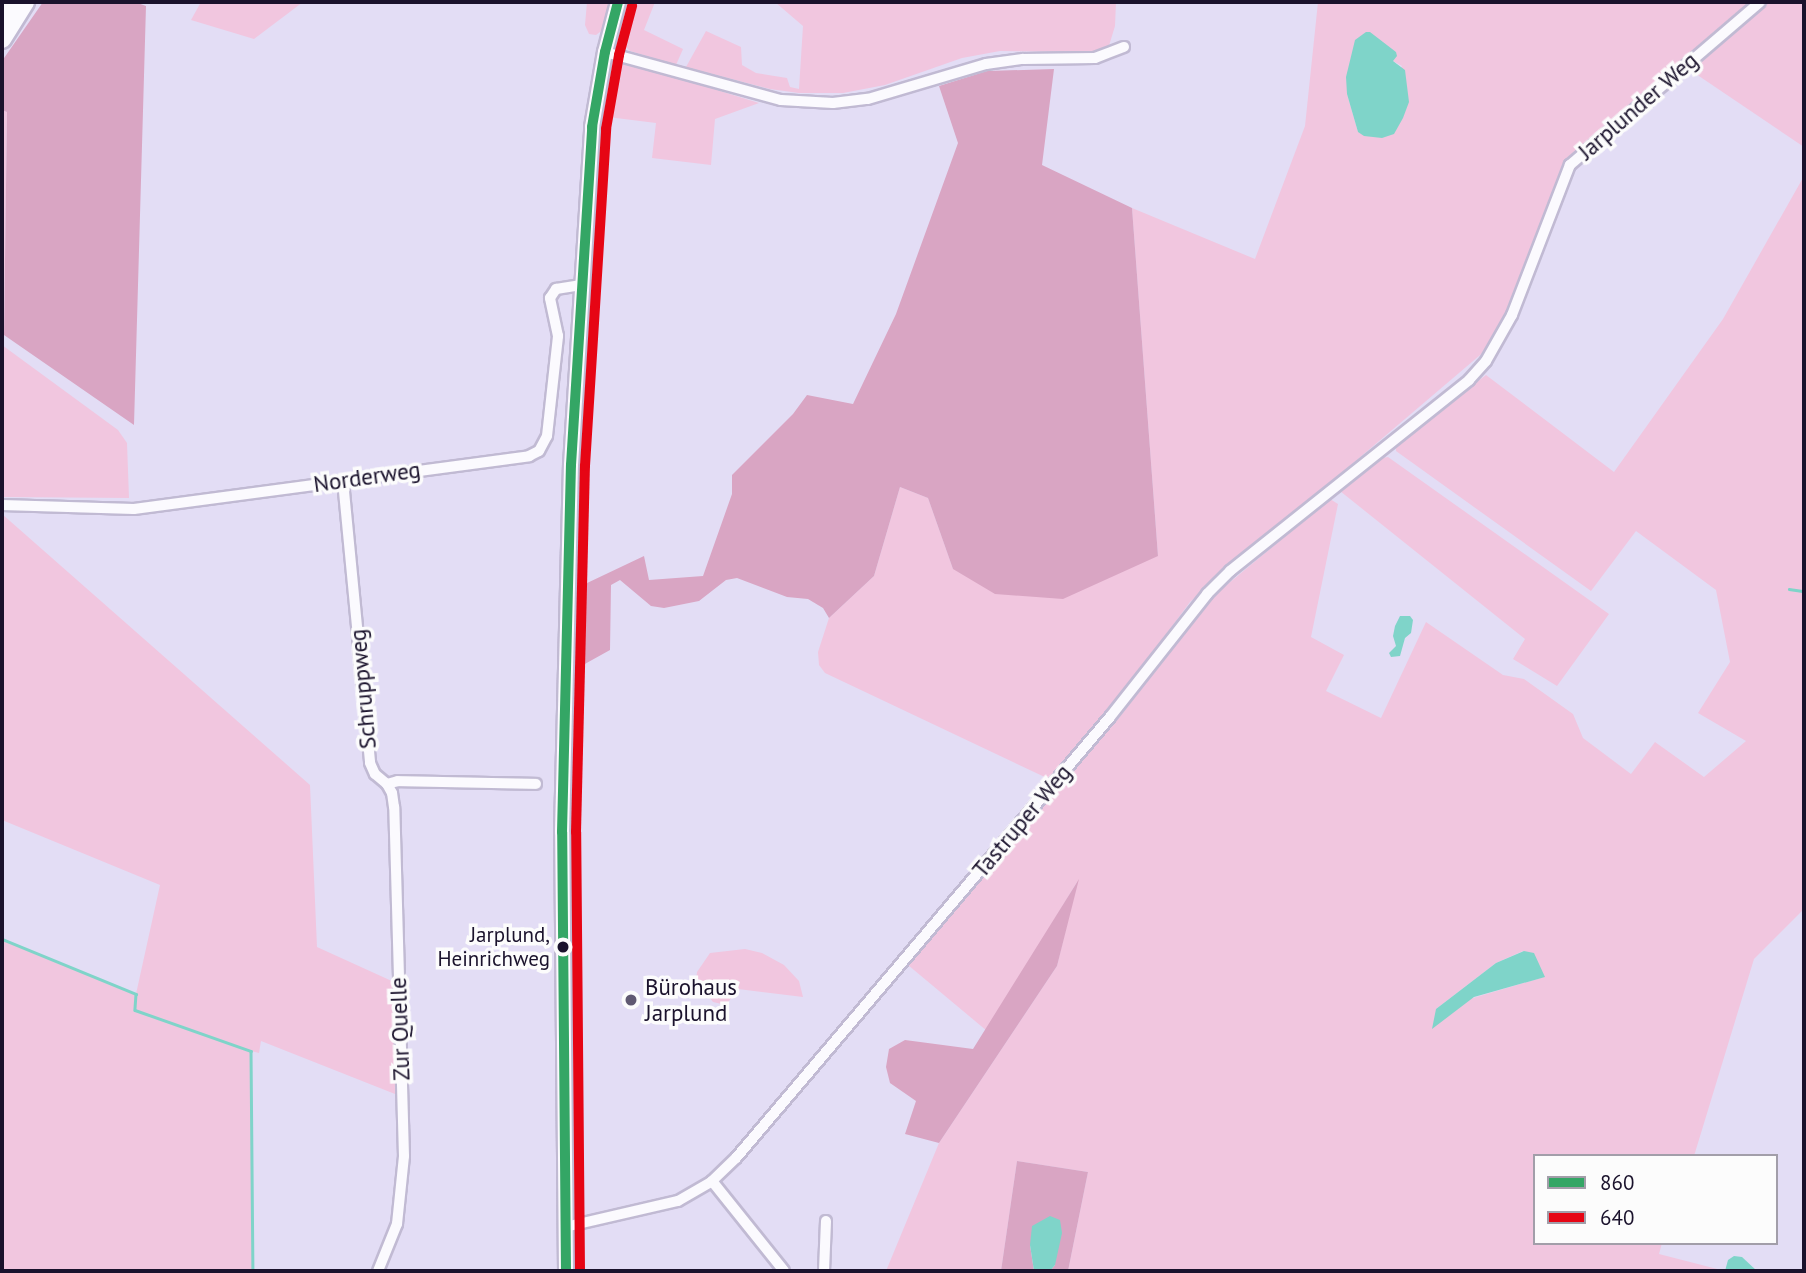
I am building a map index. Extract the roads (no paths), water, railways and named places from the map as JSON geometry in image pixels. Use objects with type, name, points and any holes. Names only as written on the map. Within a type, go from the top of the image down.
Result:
[{"type":"highway","points":[[2,11],[8,2]]},
{"type":"highway","points":[[2,39],[25,2]]},
{"type":"main road","points":[[566,1271],[563,706],[580,285],[592,127],[605,52],[618,2]]},
{"type":"street","name":"Jarplunder Weg","points":[[1469,380],[1503,334],[1570,165],[1760,2]]},
{"type":"street","points":[[605,52],[781,100],[833,103],[868,99],[986,64],[1023,59],[1095,58],[1124,47]]},
{"type":"street","name":"Norderweg","points":[[2,505],[134,509],[529,456],[539,451],[547,436],[558,336],[550,298],[556,289],[580,285]]},
{"type":"street","name":"Tastruper Weg","points":[[565,1227],[678,1201],[712,1181],[785,1104],[1101,728],[1207,593],[1240,563],[1469,380]]},
{"type":"street","name":"Schruppweg","points":[[343,481],[370,763],[375,774],[387,783]]},
{"type":"street","points":[[387,783],[536,784]]},
{"type":"street","name":"Zur Quelle","points":[[378,1271],[397,1224],[404,1156],[394,807],[387,783]]},
{"type":"street","points":[[712,1181],[784,1271]]},
{"type":"street","points":[[824,1271],[826,1221]]},
{"type":"waterway","points":[[1789,589],[1804,591]]},
{"type":"waterway","points":[[2,939],[136,994],[135,1010],[251,1051],[253,1271]]},
{"type":"place","name":"Jarplund, Heinrichweg","points":[[563,947]]},
{"type":"place","name":"Bürohaus Jarplund","points":[[631,1000]]}]
